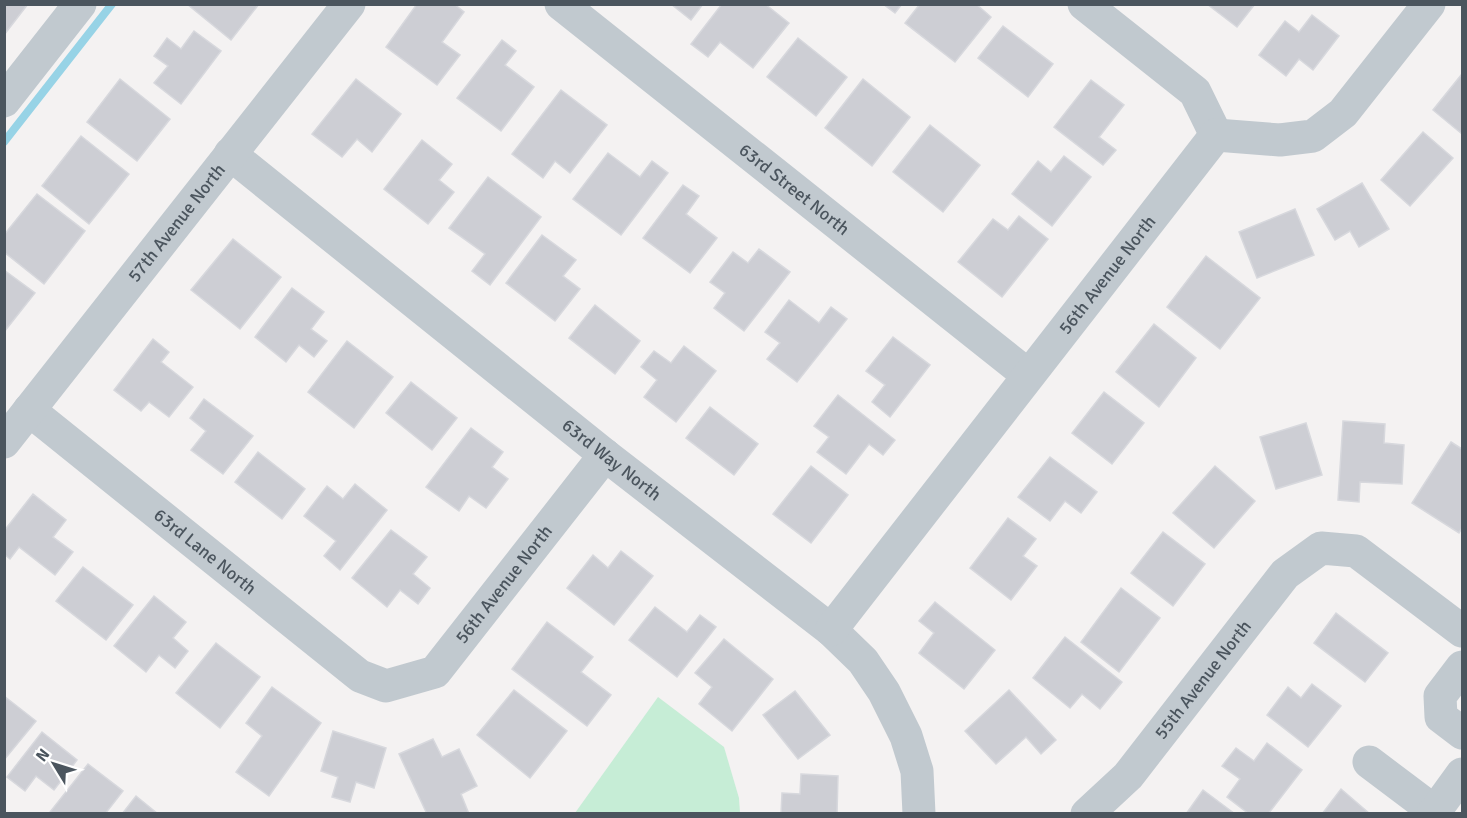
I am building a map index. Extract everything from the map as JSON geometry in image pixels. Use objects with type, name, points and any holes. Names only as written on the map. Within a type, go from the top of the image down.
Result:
[{"type":"street","points":[[4,101],[80,4]]},
{"type":"street","name":"57th Avenue North","points":[[4,442],[349,4]]},
{"type":"street","name":"63rd Street North","points":[[561,4],[1028,375]]},
{"type":"street","points":[[1084,4],[1195,92],[1216,135],[1280,140],[1313,136],[1343,113],[1429,4]]},
{"type":"street","name":"56th Avenue North","points":[[831,630],[1216,135]]},
{"type":"street","name":"63rd Way North","points":[[230,154],[605,455],[831,630],[863,662],[884,692],[906,736],[916,771],[919,813]]},
{"type":"street","name":"63rd Lane North","points":[[30,410],[360,676],[386,686]]},
{"type":"street","name":"56th Avenue North","points":[[386,686],[435,672],[605,455]]},
{"type":"street","name":"55th Avenue North","points":[[1087,813],[1128,776],[1285,574],[1321,548],[1356,551],[1462,631]]},
{"type":"street","points":[[1462,667],[1440,696],[1441,717],[1462,734]]},
{"type":"street","points":[[1369,762],[1433,812],[1462,774]]},
{"type":"green space","points":[[658,697],[724,747],[739,798],[740,813],[575,813]]},
{"type":"building","points":[[4,4],[28,4],[4,35]]},
{"type":"building","points":[[187,4],[259,4],[231,40]]},
{"type":"building","points":[[417,4],[454,4],[464,12],[442,42],[460,55],[437,85],[386,47]]},
{"type":"building","points":[[671,4],[703,4],[691,20]]},
{"type":"building","points":[[722,4],[765,4],[789,23],[753,68],[720,42],[708,57],[691,44]]},
{"type":"building","points":[[883,4],[902,4],[895,13]]},
{"type":"building","points":[[920,4],[976,4],[991,17],[955,62],[905,23]]},
{"type":"building","points":[[1207,4],[1255,4],[1237,27]]},
{"type":"building","points":[[1312,15],[1339,36],[1313,70],[1299,59],[1286,76],[1259,55],[1285,21],[1299,32]]},
{"type":"building","points":[[1003,26],[1053,64],[1028,97],[978,58]]},
{"type":"building","points":[[194,31],[221,51],[181,104],[154,83],[168,66],[154,56],[167,38],[181,49]]},
{"type":"building","points":[[798,38],[847,77],[816,116],[767,77]]},
{"type":"building","points":[[502,40],[516,51],[505,65],[534,87],[501,131],[457,98]]},
{"type":"building","points":[[1462,74],[1462,134],[1433,110]]},
{"type":"building","points":[[120,79],[170,119],[137,161],[87,122]]},
{"type":"building","points":[[356,79],[401,114],[372,152],[357,139],[342,157],[312,134]]},
{"type":"building","points":[[863,79],[910,117],[872,166],[825,128]]},
{"type":"building","points":[[1091,80],[1124,105],[1099,137],[1116,150],[1103,165],[1054,127]]},
{"type":"building","points":[[561,90],[607,125],[570,173],[555,161],[543,178],[512,154]]},
{"type":"building","points":[[930,125],[980,165],[943,212],[893,172]]},
{"type":"building","points":[[1423,132],[1453,158],[1410,206],[1381,180]]},
{"type":"building","points":[[81,136],[129,174],[89,224],[42,186]]},
{"type":"building","points":[[422,140],[452,164],[439,180],[454,192],[428,224],[384,189]]},
{"type":"building","points":[[608,153],[640,177],[652,161],[668,173],[621,235],[573,199]]},
{"type":"building","points":[[1064,156],[1091,177],[1052,226],[1012,194],[1038,161],[1051,172]]},
{"type":"building","points":[[488,177],[541,217],[490,285],[472,271],[485,254],[449,228]]},
{"type":"building","points":[[1362,183],[1389,229],[1359,247],[1350,231],[1335,240],[1317,209]]},
{"type":"building","points":[[683,185],[699,196],[686,214],[717,238],[690,273],[643,238]]},
{"type":"building","points":[[37,194],[85,231],[44,284],[4,252],[4,235]]},
{"type":"building","points":[[1295,209],[1314,255],[1257,278],[1239,232]]},
{"type":"building","points":[[1019,216],[1048,239],[1002,297],[958,262],[993,219],[1008,230]]},
{"type":"building","points":[[542,235],[576,260],[563,276],[580,289],[555,321],[506,283]]},
{"type":"building","points":[[233,239],[281,277],[240,329],[191,290]]},
{"type":"building","points":[[759,249],[790,272],[744,331],[714,308],[725,293],[710,282],[733,252],[748,263]]},
{"type":"building","points":[[1206,256],[1260,298],[1220,349],[1167,307]]},
{"type":"building","points":[[4,270],[35,293],[4,332]]},
{"type":"building","points":[[292,288],[324,312],[311,329],[327,341],[314,357],[299,345],[286,362],[255,337]]},
{"type":"building","points":[[789,300],[819,323],[831,307],[847,319],[797,382],[767,359],[780,343],[765,332]]},
{"type":"building","points":[[595,305],[640,341],[615,374],[569,338]]},
{"type":"building","points":[[1154,324],[1196,358],[1159,407],[1116,372]]},
{"type":"building","points":[[893,337],[930,365],[890,417],[872,402],[885,385],[866,371]]},
{"type":"building","points":[[153,339],[169,352],[161,362],[193,387],[169,417],[149,402],[141,411],[114,390]]},
{"type":"building","points":[[347,341],[393,377],[354,428],[308,392]]},
{"type":"building","points":[[684,346],[716,371],[676,422],[644,397],[657,380],[641,367],[654,351],[671,363]]},
{"type":"building","points":[[411,382],[457,418],[432,450],[386,413]]},
{"type":"building","points":[[1104,392],[1144,423],[1112,464],[1072,433]]},
{"type":"building","points":[[838,395],[895,440],[883,455],[869,444],[846,474],[817,452],[829,437],[814,426]]},
{"type":"building","points":[[204,399],[253,436],[223,474],[191,450],[206,431],[190,418]]},
{"type":"building","points":[[710,407],[758,444],[734,475],[686,438]]},
{"type":"building","points":[[1343,421],[1385,424],[1384,443],[1404,445],[1402,484],[1360,482],[1359,502],[1338,500]]},
{"type":"building","points":[[1306,423],[1322,475],[1276,489],[1260,437]]},
{"type":"building","points":[[471,428],[503,452],[492,467],[508,479],[486,508],[469,496],[459,511],[426,487]]},
{"type":"building","points":[[1451,442],[1462,449],[1462,528],[1459,533],[1412,503]]},
{"type":"building","points":[[258,452],[305,489],[282,519],[235,482]]},
{"type":"building","points":[[1050,457],[1097,492],[1081,513],[1065,501],[1050,521],[1018,497]]},
{"type":"building","points":[[811,466],[848,495],[811,543],[773,514]]},
{"type":"building","points":[[1215,466],[1255,501],[1214,548],[1173,513]]},
{"type":"building","points":[[355,484],[387,510],[340,570],[324,556],[336,541],[304,516],[327,486],[343,499]]},
{"type":"building","points":[[33,494],[66,520],[53,537],[73,552],[55,575],[19,547],[10,559],[4,554],[4,531]]},
{"type":"building","points":[[1008,518],[1036,539],[1023,556],[1037,566],[1011,600],[970,568]]},
{"type":"building","points":[[391,530],[427,557],[413,574],[430,588],[418,604],[400,590],[387,607],[352,578]]},
{"type":"building","points":[[1163,532],[1205,564],[1173,606],[1131,573]]},
{"type":"building","points":[[621,551],[653,576],[614,625],[567,588],[593,555],[608,568]]},
{"type":"building","points":[[83,567],[133,605],[106,640],[56,601]]},
{"type":"building","points":[[1121,588],[1160,618],[1119,672],[1081,642]]},
{"type":"building","points":[[154,596],[186,622],[173,638],[188,651],[175,668],[159,655],[146,672],[114,646]]},
{"type":"building","points":[[935,602],[995,650],[964,689],[919,653],[934,633],[919,621]]},
{"type":"building","points":[[655,607],[687,632],[700,615],[716,627],[677,677],[629,640]]},
{"type":"building","points":[[1336,613],[1388,653],[1365,682],[1314,643]]},
{"type":"building","points":[[547,622],[593,657],[581,672],[611,695],[587,726],[512,669]]},
{"type":"building","points":[[1065,637],[1122,682],[1100,709],[1082,694],[1070,708],[1033,678]]},
{"type":"building","points":[[724,639],[773,679],[732,731],[699,704],[712,687],[695,673]]},
{"type":"building","points":[[216,643],[260,677],[220,728],[176,693]]},
{"type":"building","points":[[1312,684],[1341,706],[1308,747],[1267,715],[1288,687],[1301,698]]},
{"type":"building","points":[[272,687],[321,723],[269,796],[236,772],[262,736],[246,723]]},
{"type":"building","points":[[514,690],[567,731],[530,778],[477,735]]},
{"type":"building","points":[[1009,690],[1056,740],[1041,754],[1026,737],[996,764],[965,731]]},
{"type":"building","points":[[795,691],[830,735],[798,759],[763,715]]},
{"type":"building","points":[[4,696],[36,721],[4,760]]},
{"type":"building","points":[[333,731],[386,748],[374,788],[356,782],[350,802],[332,797],[338,777],[321,771]]},
{"type":"building","points":[[42,732],[77,760],[54,790],[36,776],[25,791],[7,777]]},
{"type":"building","points":[[433,739],[442,757],[459,749],[477,786],[461,794],[469,814],[427,814],[399,754]]},
{"type":"building","points":[[1267,743],[1302,770],[1268,814],[1249,814],[1227,797],[1240,779],[1222,766],[1236,748],[1254,761]]},
{"type":"building","points":[[88,764],[123,791],[105,814],[53,814],[50,812]]},
{"type":"building","points":[[801,774],[838,776],[837,814],[781,814],[782,793],[800,794]]},
{"type":"building","points":[[1341,789],[1370,814],[1322,814]]},
{"type":"building","points":[[1203,790],[1235,814],[1186,814]]},
{"type":"building","points":[[136,796],[158,814],[122,814]]},
{"type":"waterway","points":[[4,142],[112,4]]}]
